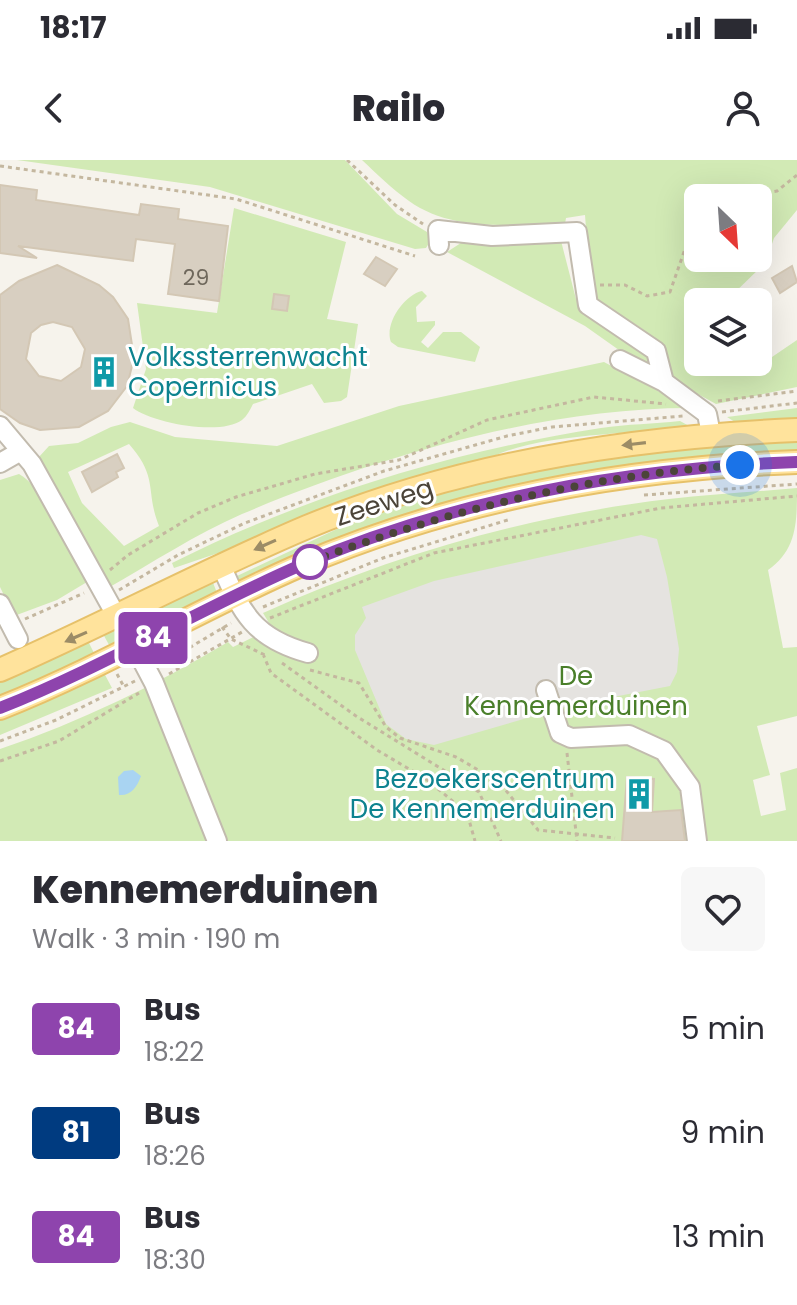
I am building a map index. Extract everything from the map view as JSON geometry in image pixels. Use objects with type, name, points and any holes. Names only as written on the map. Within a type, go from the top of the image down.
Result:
[{"type":"main road","name":"Zeeweg","points":[[0,670],[221,565],[366,506],[503,466],[615,446],[704,417],[797,430]]},
{"type":"main road","name":"Zeeweg","points":[[0,708],[135,647],[234,595],[304,564],[398,529],[556,488],[682,469],[797,462]]},
{"type":"street","points":[[438,237],[577,232],[585,300],[592,310],[656,351],[664,382]]},
{"type":"street","points":[[620,360],[664,382],[704,417]]},
{"type":"street","points":[[0,426],[21,451],[117,617]]},
{"type":"street","points":[[0,463],[21,451]]},
{"type":"street","points":[[221,565],[250,621],[281,646],[308,653]]},
{"type":"street","points":[[0,604],[13,631]]},
{"type":"street","points":[[135,647],[152,678],[217,841]]},
{"type":"street","points":[[546,690],[560,733],[571,738],[629,735],[664,751],[690,787],[697,841]]},
{"type":"path","points":[[347,160],[413,219],[438,237]]},
{"type":"path","points":[[0,166],[236,199],[415,256]]},
{"type":"path","points":[[772,192],[797,175]]},
{"type":"path","points":[[582,282],[625,285],[647,296],[663,296],[675,285],[684,253]]},
{"type":"path","points":[[704,417],[797,391]]},
{"type":"path","points":[[13,631],[72,601],[128,555],[223,502],[315,474],[399,460],[487,420],[594,397],[658,404],[704,417],[797,403]]},
{"type":"path","points":[[634,496],[797,484]]},
{"type":"path","points":[[250,621],[434,553],[661,508],[797,496]]},
{"type":"path","points":[[0,741],[152,678],[231,639],[250,621],[338,574],[521,516]]},
{"type":"path","points":[[0,761],[72,735],[222,627],[231,639],[275,659],[359,683],[386,727],[400,738],[456,757],[499,782],[538,830],[615,838]]},
{"type":"path","points":[[263,654],[271,673],[377,750],[426,779],[467,813],[475,841]]},
{"type":"path","points":[[275,659],[356,716],[479,792],[501,841]]},
{"type":"path","points":[[571,738],[567,749],[577,841]]},
{"type":"green space","points":[[17,160],[345,160],[397,214],[427,232],[431,240],[426,248],[415,249],[210,187]]},
{"type":"green space","points":[[362,160],[797,160],[797,210],[772,244],[772,184],[684,184],[684,272],[756,272],[739,288],[684,288],[684,376],[772,376],[772,357],[797,340],[797,387],[716,404],[665,376],[661,352],[653,338],[591,295],[585,215],[566,218],[565,224],[464,222],[426,211]]},
{"type":"green space","points":[[234,208],[346,242],[327,319],[358,324],[347,397],[324,403],[312,384],[253,404],[242,420],[219,427],[170,423],[142,413],[133,408],[146,369],[137,303],[217,313]]},
{"type":"green space","points":[[560,237],[576,299],[586,311],[649,355],[650,372],[585,326],[447,252],[467,239]]},
{"type":"green space","points":[[422,291],[427,296],[416,307],[417,322],[435,321],[435,325],[421,342],[428,348],[443,332],[461,332],[480,347],[475,362],[398,347],[391,342],[390,327],[397,311],[409,298]]},
{"type":"green space","points":[[604,362],[690,408],[634,410],[577,417],[519,427],[404,455],[242,514],[108,588],[38,458],[49,446],[78,443],[111,427],[130,422],[175,437],[277,446],[399,406]],"holes":[[[129,444],[148,476],[159,526],[124,546],[82,503],[68,472]]]},
{"type":"green space","points":[[797,408],[797,419],[735,422],[727,417]]},
{"type":"green space","points":[[680,421],[691,427],[581,436],[523,446],[481,464],[174,568],[172,563],[274,517],[436,463],[601,428]]},
{"type":"green space","points":[[797,437],[797,455],[641,465],[242,584],[237,576],[369,514],[467,484],[633,452]]},
{"type":"green space","points":[[19,474],[49,506],[87,575],[87,582],[57,600],[14,616],[0,587],[0,480]]},
{"type":"green space","name":"De Kennemerduinen","points":[[797,488],[795,524],[790,544],[785,554],[768,570],[783,648],[797,647],[797,716],[757,726],[770,775],[753,780],[761,816],[786,810],[780,773],[797,768],[797,841],[0,841],[0,749],[117,702],[228,642],[233,647],[272,628],[263,613],[361,573],[512,527],[616,506]]},
{"type":"green space","points":[[212,580],[217,593],[113,652],[103,634]]},
{"type":"green space","points":[[88,641],[97,659],[0,700],[0,681]]},
{"type":"green space","points":[[104,673],[112,688],[0,735],[0,716]]},
{"type":"shaded area","points":[[641,535],[657,539],[667,577],[679,649],[677,672],[670,686],[572,705],[434,745],[406,739],[386,724],[355,650],[355,635],[366,618],[362,607],[434,581]]},
{"type":"water","points":[[133,770],[141,776],[138,784],[130,792],[119,795],[118,777],[124,771]]},
{"type":"building","points":[[0,185],[37,190],[36,200],[139,215],[141,204],[179,209],[178,219],[228,226],[219,301],[168,294],[175,244],[136,239],[133,261],[18,246],[37,258],[0,253]]},
{"type":"building","points":[[376,257],[397,269],[385,286],[364,274]]},
{"type":"building","points":[[57,265],[99,285],[113,297],[128,319],[134,358],[127,386],[108,411],[79,427],[40,430],[20,423],[0,409],[0,295],[19,281]],"holes":[[[53,322],[72,327],[85,349],[81,367],[61,381],[39,376],[26,359],[31,333],[41,325]]]},
{"type":"building","points":[[792,266],[797,282],[780,293],[772,278]]},
{"type":"building","points":[[274,294],[289,296],[287,311],[272,309]]},
{"type":"building","points":[[117,454],[124,468],[116,472],[118,477],[92,492],[82,472]]},
{"type":"building","name":"Bezoekerscentrum De Kennemerduinen","points":[[627,777],[654,779],[652,812],[681,810],[685,841],[622,841]]},
{"type":"bus line","name":"84","points":[[0,708],[104,663],[269,579],[398,529],[579,484],[682,469],[797,462]]},
{"type":"place","name":"Volkssterrenwacht Copernicus","points":[[104,372]]},
{"type":"place","name":"Bezoekerscentrum De Kennemerduinen","points":[[639,794]]},
{"type":"route","points":[[310,562],[304,564],[398,529],[556,488],[682,469],[740,465]]}]
